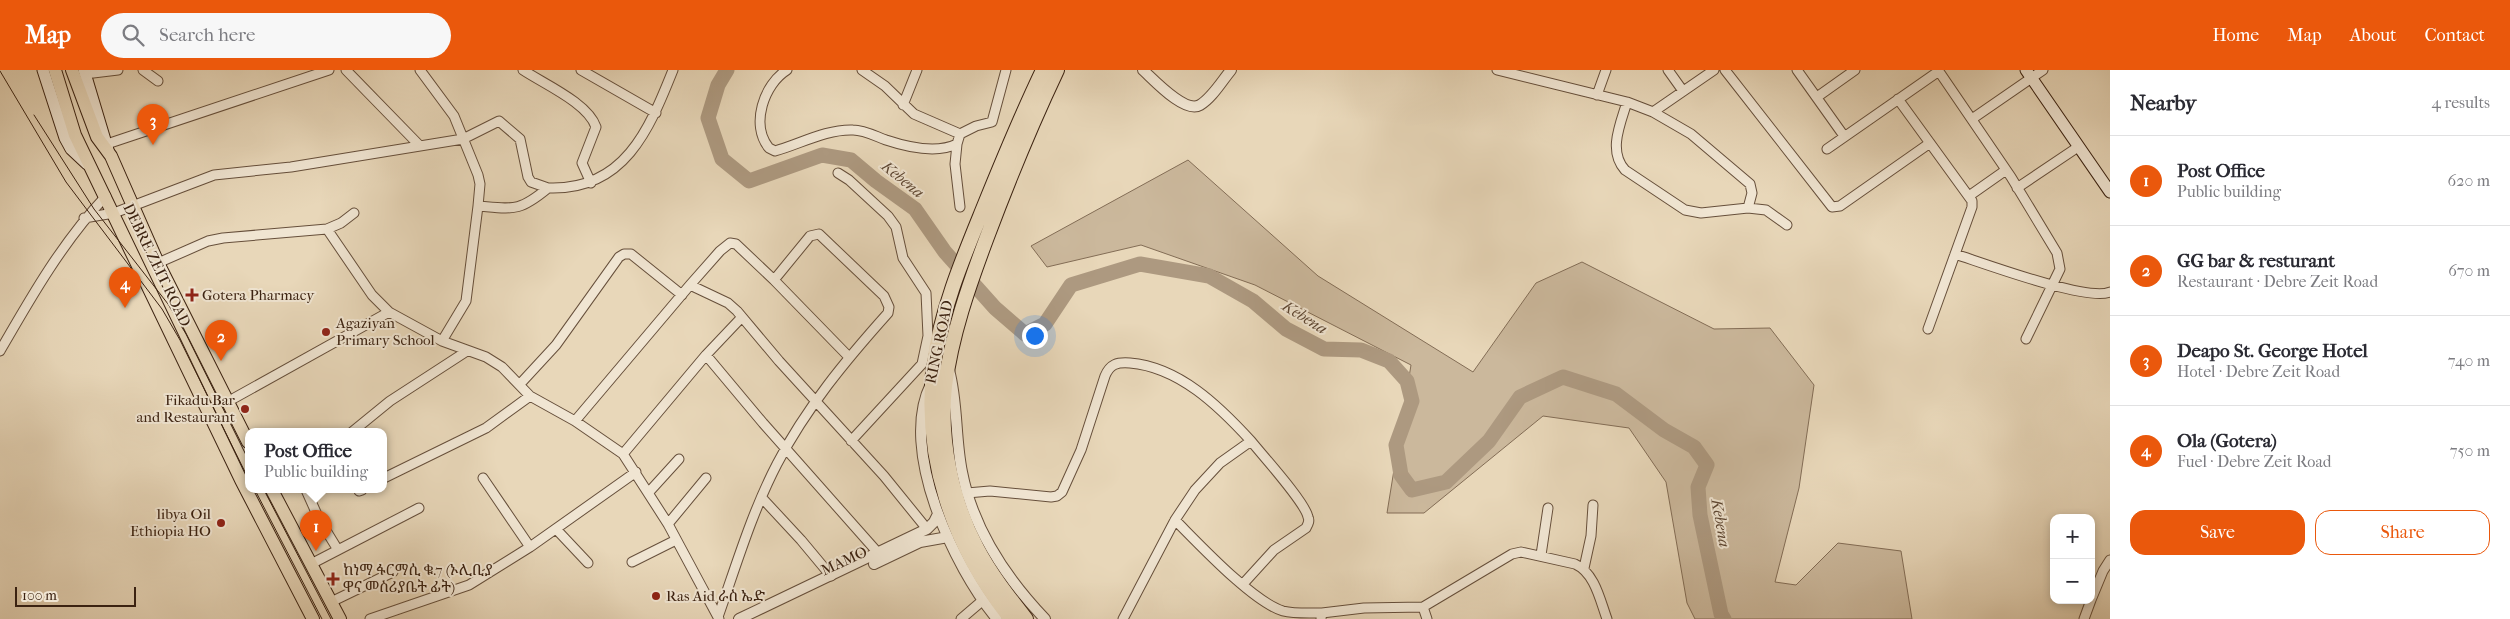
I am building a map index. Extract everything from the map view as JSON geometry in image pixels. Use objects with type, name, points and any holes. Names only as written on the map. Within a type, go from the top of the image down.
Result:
[{"type":"highway","name":"RING ROAD","points":[[1026,619],[989,569],[976,547],[958,499],[947,448],[944,414],[948,368],[973,275],[1042,70]]},
{"type":"highway","name":"RING ROAD","points":[[1012,619],[977,571],[956,528],[947,503],[937,467],[932,431],[932,380],[939,334],[958,272],[1021,133],[1057,70]]},
{"type":"main road","points":[[43,70],[65,138],[72,149],[92,168]]},
{"type":"main road","name":"DEBRE ZEIT ROAD","points":[[55,70],[76,135],[245,488]]},
{"type":"main road","points":[[72,70],[90,123],[97,137],[109,150]]},
{"type":"main road","name":"DEBRE ZEIT ROAD","points":[[85,72],[109,150],[158,263],[229,400],[245,435]]},
{"type":"main road","points":[[2029,74],[2110,192]]},
{"type":"main road","name":"DEBRE ZEIT ROAD","points":[[248,493],[313,619]]},
{"type":"main road","points":[[274,493],[340,619]]},
{"type":"street","points":[[85,72],[118,70]]},
{"type":"street","points":[[143,70],[158,81]]},
{"type":"street","points":[[109,150],[329,70]]},
{"type":"street","points":[[346,70],[420,146]]},
{"type":"street","points":[[420,70],[454,116],[480,184],[466,301],[442,341]]},
{"type":"street","points":[[523,70],[560,92],[591,116],[596,127],[595,134],[582,158],[584,172],[590,183]]},
{"type":"street","points":[[581,70],[656,113]]},
{"type":"street","points":[[84,218],[114,213],[134,207],[214,175],[291,167],[463,139],[494,122],[504,124],[520,139],[528,177],[531,182],[548,188],[561,189],[590,183],[621,163],[644,136],[674,70]]},
{"type":"street","points":[[788,70],[778,76],[771,85],[761,109],[763,137],[769,148],[775,151],[839,130],[854,130],[888,141],[931,149],[940,150],[957,144]]},
{"type":"street","points":[[862,70],[885,86],[903,105],[923,120],[960,134]]},
{"type":"street","points":[[903,105],[918,70]]},
{"type":"street","points":[[960,206],[955,164],[960,134],[976,126],[992,122],[1006,70]]},
{"type":"street","points":[[1143,70],[1174,98],[1189,107],[1195,107],[1205,101],[1230,70]]},
{"type":"street","points":[[1496,70],[1516,72],[1627,102],[1653,112],[1691,134],[1750,184],[1752,193],[1748,208]]},
{"type":"street","points":[[1597,95],[1606,70]]},
{"type":"street","points":[[1668,70],[1683,90]]},
{"type":"street","points":[[1653,112],[1714,70]]},
{"type":"street","points":[[1725,70],[1832,207],[1840,206],[1930,143]]},
{"type":"street","points":[[1797,70],[1844,136]]},
{"type":"street","points":[[1817,97],[1844,73],[1855,70]]},
{"type":"street","points":[[1827,149],[1938,70],[2006,170],[2056,253],[2060,269],[2026,339]]},
{"type":"street","points":[[1972,119],[2029,74],[2042,70]]},
{"type":"street","points":[[1898,99],[1969,196],[1972,208],[1928,329]]},
{"type":"street","points":[[1627,102],[1617,143],[1618,162],[1625,170],[1685,210],[1702,213],[1748,208],[1766,210],[1787,225]]},
{"type":"street","points":[[2017,188],[2078,147]]},
{"type":"street","points":[[1969,196],[2006,170]]},
{"type":"street","points":[[838,173],[849,180],[888,216],[896,227],[903,258],[926,293],[928,336],[922,364],[851,441]]},
{"type":"street","points":[[478,206],[520,208],[531,202],[548,188]]},
{"type":"street","points":[[0,351],[26,306],[84,218],[106,196]]},
{"type":"street","points":[[158,263],[208,241],[327,229],[341,223],[354,213]]},
{"type":"street","points":[[327,229],[372,295],[389,312],[442,341],[486,357],[502,367],[530,396],[575,421],[623,454],[668,524],[718,618]]},
{"type":"street","points":[[718,618],[762,498],[786,448],[815,401],[849,357],[888,313],[889,307],[884,296],[819,234],[815,233],[774,280]]},
{"type":"street","points":[[575,421],[690,284],[720,251],[730,243],[736,244],[774,280],[849,357]]},
{"type":"street","points":[[520,384],[556,345],[619,257],[624,254],[632,254],[682,295]]},
{"type":"street","points":[[1955,254],[2052,284],[2095,295],[2110,292]]},
{"type":"street","points":[[690,284],[728,303],[742,317],[889,482],[926,529]]},
{"type":"street","points":[[229,400],[389,312]]},
{"type":"street","points":[[623,454],[706,355],[742,317]]},
{"type":"street","points":[[357,428],[390,401],[467,351]]},
{"type":"street","points":[[706,355],[879,554]]},
{"type":"street","points":[[967,492],[990,490],[1051,497],[1057,496],[1062,492],[1081,450],[1108,368],[1115,363],[1148,364],[1162,369],[1207,398],[1251,441],[1302,504],[1309,517],[1306,528],[1274,550],[1243,584]]},
{"type":"street","points":[[948,368],[953,385],[955,423],[967,492],[988,545],[1022,595],[1044,619]]},
{"type":"street","points":[[932,380],[922,406],[922,447],[938,514],[962,568],[982,600],[997,619]]},
{"type":"street","points":[[387,477],[486,428],[530,396]]},
{"type":"street","points":[[1122,619],[1175,520],[1205,478],[1220,464],[1251,441]]},
{"type":"street","points":[[648,492],[679,459]]},
{"type":"street","points":[[370,619],[469,585],[530,547],[636,472]]},
{"type":"street","points":[[483,478],[530,547]]},
{"type":"street","points":[[668,524],[706,478]]},
{"type":"street","points":[[307,493],[319,520],[338,550]]},
{"type":"street","points":[[762,498],[831,576]]},
{"type":"street","points":[[1584,568],[1591,536],[1593,506]]},
{"type":"street","points":[[311,564],[419,508]]},
{"type":"street","points":[[1541,555],[1548,508]]},
{"type":"street","points":[[739,619],[879,554],[926,529],[934,522],[938,514]]},
{"type":"street","points":[[1175,520],[1252,593],[1284,611],[1321,616],[1364,608],[1422,607],[1512,554],[1521,552],[1541,555],[1584,568],[1591,578],[1607,619]]},
{"type":"street","points":[[556,529],[588,563]]},
{"type":"street","name":"MAMO","points":[[755,619],[920,542],[948,537]]},
{"type":"street","points":[[632,562],[676,540]]},
{"type":"street","points":[[2095,590],[2110,560]]},
{"type":"street","points":[[331,602],[393,572]]},
{"type":"street","points":[[961,619],[982,600]]},
{"type":"street","points":[[2084,619],[2090,604]]},
{"type":"street","points":[[1422,607],[1427,619]]},
{"type":"shaded area","points":[[1188,160],[1318,276],[1473,372],[1536,283],[1582,262],[1714,329],[1770,328],[1814,385],[1799,488],[1775,582],[1796,585],[1838,543],[1901,551],[1912,619],[1695,619],[1687,603],[1666,482],[1629,428],[1543,416],[1424,513],[1387,513],[1411,365],[1255,285],[1141,245],[1047,267],[1031,246]]},
{"type":"waterway","name":"Kebena","points":[[727,70],[718,85],[708,118],[722,159],[749,181],[822,155],[851,160],[915,209],[945,252],[995,308],[1025,334],[1045,324],[1071,285],[1140,264],[1209,276],[1253,301],[1286,329],[1324,349],[1361,350],[1389,361],[1407,381],[1412,401],[1396,445],[1401,475],[1412,490],[1446,482],[1489,441],[1520,397],[1563,377],[1616,394],[1664,430],[1694,447],[1707,465],[1698,487],[1700,515],[1721,614],[1724,619]]},
{"type":"tram line","points":[[0,71],[66,182],[162,309],[180,340],[245,472]]},
{"type":"tram line","points":[[34,115],[94,209],[168,304],[186,334],[245,453]]},
{"type":"tram line","points":[[257,493],[322,619]]},
{"type":"tram line","points":[[266,493],[331,619]]},
{"type":"place","name":"Deapo St. George Hotel","points":[[153,145]]},
{"type":"place","name":"Gotera Pharmacy","points":[[192,295]]},
{"type":"place","name":"Ola (Gotera)","points":[[125,308]]},
{"type":"place","name":"Agaziyan Primary School","points":[[326,332]]},
{"type":"place","name":"GG bar & resturant","points":[[221,361]]},
{"type":"place","name":"Fikadu Bar and Restaurant","points":[[245,409]]},
{"type":"place","name":"libya Oil Ethiopia HO","points":[[221,523]]},
{"type":"place","name":"Post Office","points":[[316,551]]},
{"type":"place","name":"ከነማ ፋርማሲ ቁ.7 (ኦሊቢያ ዋና መስሪያቤት ፊት)","points":[[333,579]]},
{"type":"place","name":"Ras Aid ራስ ኤድ","points":[[656,596]]}]
